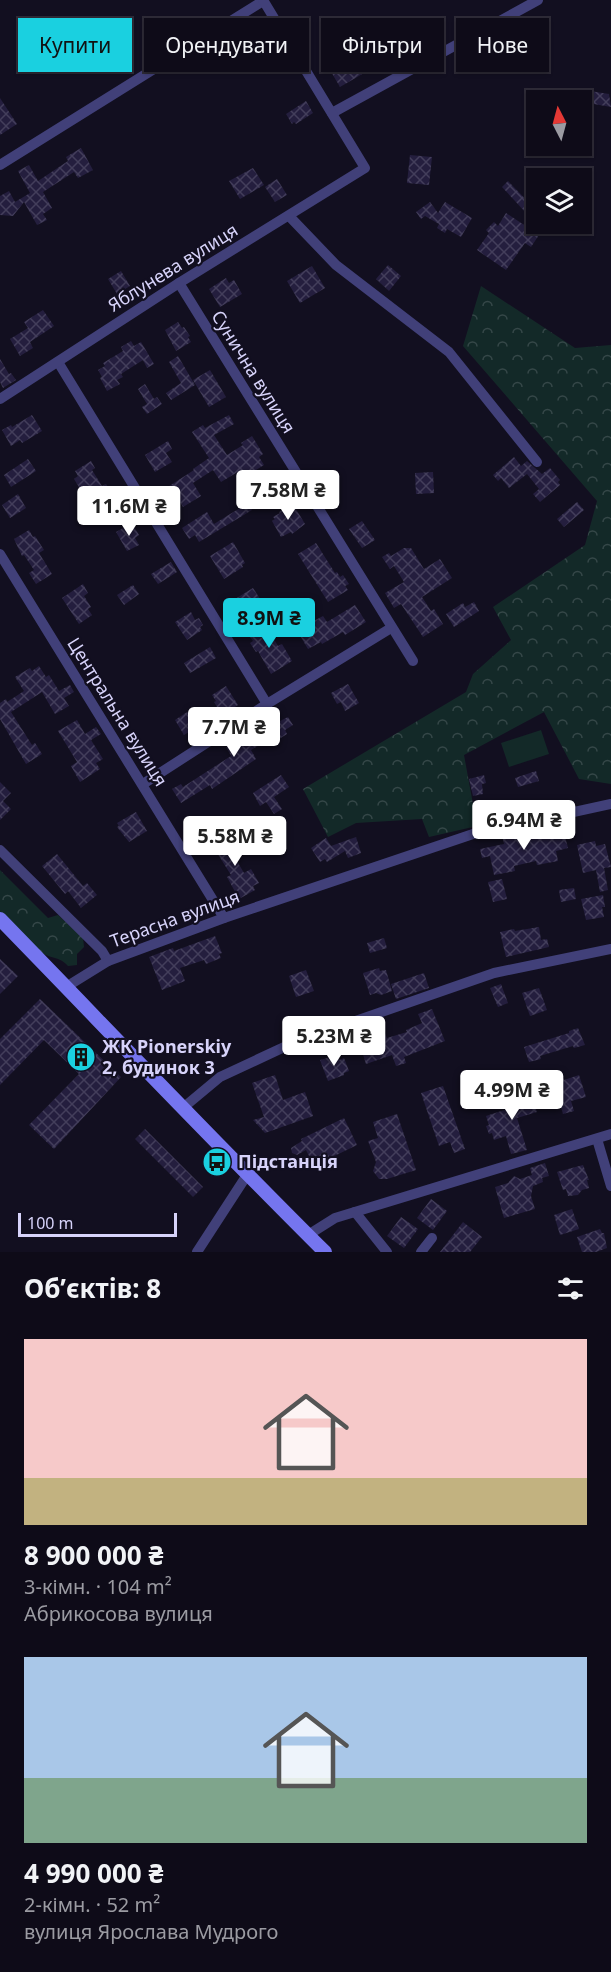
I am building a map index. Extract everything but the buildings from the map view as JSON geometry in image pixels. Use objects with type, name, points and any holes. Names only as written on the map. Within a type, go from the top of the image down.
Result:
[{"type":"street","points":[[0,165],[263,0],[332,113],[538,0]]},
{"type":"street","name":"Яблунева вулиця","points":[[0,399],[179,283],[365,168],[332,113]]},
{"type":"street","points":[[289,216],[336,265],[449,352],[537,462]]},
{"type":"street","name":"Сунична вулиця","points":[[179,283],[413,661]]},
{"type":"street","points":[[58,362],[267,704]]},
{"type":"street","name":"Центральна вулиця","points":[[0,554],[224,918]]},
{"type":"street","points":[[143,784],[391,628]]},
{"type":"street","name":"Терасна вулиця","points":[[66,987],[108,961],[224,918],[473,834],[611,804]]},
{"type":"street","points":[[0,850],[102,951],[108,961]]},
{"type":"street","points":[[0,919],[184,1107],[247,1175],[325,1252]]},
{"type":"street","points":[[184,1107],[220,1077],[295,1042],[494,973],[611,949]]},
{"type":"street","points":[[308,1235],[335,1218],[611,1134]]},
{"type":"street","points":[[597,1139],[611,1186]]},
{"type":"street","points":[[197,1252],[247,1175]]},
{"type":"street","points":[[355,1212],[387,1252]]},
{"type":"street","points":[[421,1252],[432,1238]]},
{"type":"green space","points":[[481,286],[575,348],[611,345],[611,784],[579,779],[544,712],[464,755],[477,826],[429,837],[422,819],[356,823],[328,837],[303,789],[466,692],[473,674],[511,640],[493,607],[585,545],[597,501],[463,346]]},
{"type":"green space","points":[[541,730],[549,754],[509,767],[501,743]]},
{"type":"green space","points":[[0,870],[48,918],[58,915],[83,938],[84,947],[77,954],[77,965],[68,966],[61,960],[39,951],[23,938],[0,912]]},
{"type":"place","name":"ЖК Pionerskiy 2, будинок 3","points":[[81,1057]]},
{"type":"place","name":"Підстанція","points":[[217,1162]]}]
